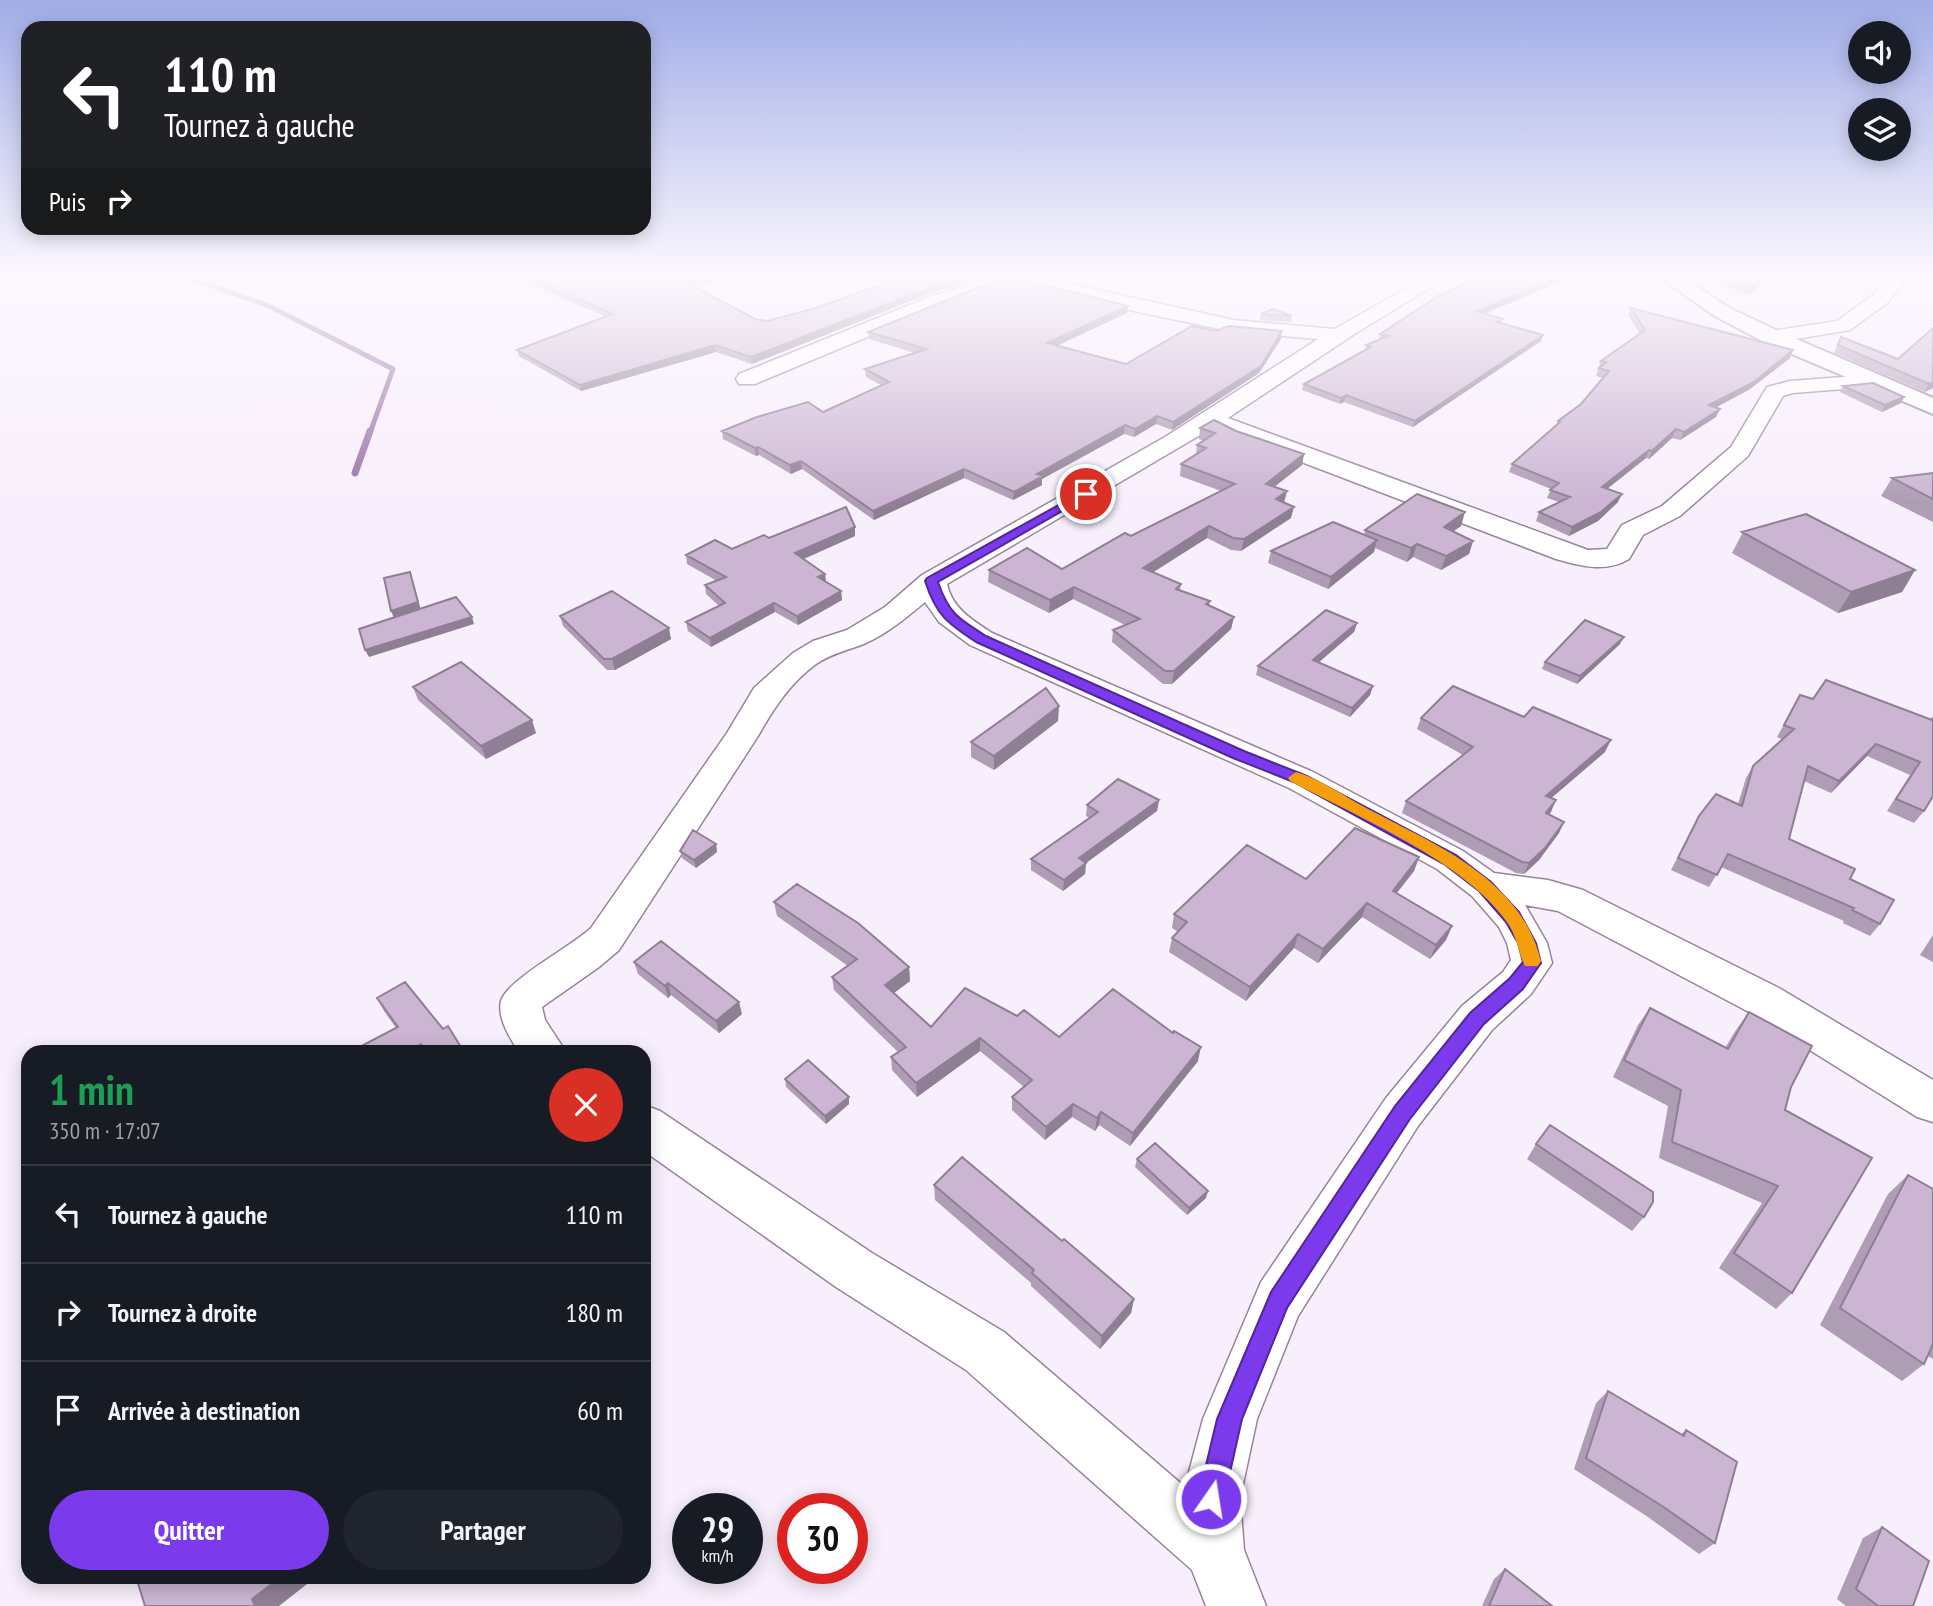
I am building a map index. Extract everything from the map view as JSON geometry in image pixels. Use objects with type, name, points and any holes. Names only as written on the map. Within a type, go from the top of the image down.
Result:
[{"type":"street","points":[[747,379],[810,353]]},
{"type":"street","points":[[540,1045],[525,1026],[520,1012],[522,1000],[534,989],[585,958],[604,939],[742,736],[765,695],[804,659],[824,647],[858,636],[895,613],[932,581],[1108,482],[1310,353]]},
{"type":"street","points":[[1806,353],[1933,407]]},
{"type":"street","points":[[1210,419],[1536,542],[1585,556],[1609,557],[1623,550],[1631,531],[1671,511],[1740,451],[1775,392],[1790,387],[1870,381]]},
{"type":"street","points":[[932,581],[939,602],[950,619],[981,639],[1301,780],[1450,860],[1485,887],[1513,917],[1527,943],[1532,963],[1517,983],[1477,1018],[1402,1112],[1279,1300],[1230,1419],[1211,1499],[1214,1550],[1236,1606]]},
{"type":"street","points":[[1485,887],[1548,894],[1570,900],[1672,955],[1764,1000],[1933,1103]]},
{"type":"street","points":[[651,1130],[854,1270],[985,1351],[1214,1550]]},
{"type":"building","points":[[522,353],[688,353],[580,385]]},
{"type":"building","points":[[739,353],[761,353],[751,357]]},
{"type":"building","points":[[915,353],[1084,353],[1126,364],[1145,353],[1269,353],[1261,366],[1173,422],[1157,416],[1135,429],[1125,425],[1037,474],[1043,476],[1014,492],[964,469],[873,511],[801,461],[790,465],[722,431],[808,402],[823,412],[889,382],[865,369]]},
{"type":"building","points":[[1360,353],[1516,353],[1415,421],[1346,395],[1341,398],[1304,384]]},
{"type":"building","points":[[1612,353],[1789,353],[1754,382],[1709,405],[1720,409],[1684,432],[1676,429],[1652,451],[1649,450],[1602,487],[1622,494],[1601,512],[1572,527],[1539,512],[1570,497],[1550,490],[1559,483],[1512,464],[1560,422],[1558,421],[1581,404],[1609,371],[1599,368],[1606,362],[1601,361]]},
{"type":"building","points":[[1857,353],[1882,353],[1898,359],[1905,353],[1933,353],[1933,383],[1929,384]]},
{"type":"building","points":[[1873,383],[1904,397],[1885,405],[1843,386]]},
{"type":"building","points":[[1214,420],[1236,431],[1304,454],[1266,484],[1287,491],[1276,499],[1294,507],[1244,539],[1233,538],[1209,526],[1143,568],[1181,584],[1176,589],[1210,601],[1206,604],[1234,617],[1174,671],[1165,671],[1113,630],[1140,619],[1074,587],[1050,600],[989,570],[1027,548],[1062,569],[1125,533],[1131,536],[1235,484],[1181,464],[1206,448],[1197,445],[1215,433],[1200,428]]},
{"type":"building","points":[[1933,473],[1933,499],[1892,478]]},
{"type":"building","points":[[1417,494],[1465,512],[1444,527],[1473,541],[1446,556],[1417,544],[1411,548],[1365,530]]},
{"type":"building","points":[[846,507],[855,527],[795,553],[825,574],[818,577],[841,591],[797,616],[774,603],[710,638],[686,622],[725,603],[705,585],[726,577],[686,555],[715,540],[732,549],[764,535],[769,538]]},
{"type":"building","points":[[1806,514],[1915,570],[1851,592],[1742,532]]},
{"type":"building","points":[[1333,522],[1377,540],[1331,577],[1271,551]]},
{"type":"building","points":[[410,572],[418,602],[391,611],[384,578]]},
{"type":"building","points":[[612,591],[669,628],[612,659],[604,659],[560,616]]},
{"type":"building","points":[[456,597],[472,617],[365,650],[359,629]]},
{"type":"building","points":[[1326,610],[1357,623],[1313,660],[1373,686],[1352,708],[1258,666]]},
{"type":"building","points":[[1585,620],[1624,637],[1580,676],[1545,662]]},
{"type":"building","points":[[461,662],[532,720],[481,746],[413,687]]},
{"type":"building","points":[[1826,680],[1932,720],[1933,718],[1933,796],[1924,811],[1896,799],[1920,762],[1876,744],[1839,781],[1808,766],[1789,839],[1855,869],[1850,879],[1894,900],[1880,924],[1852,910],[1854,908],[1728,854],[1717,875],[1678,858],[1699,816],[1716,794],[1742,806],[1753,766],[1794,729],[1784,725],[1800,695],[1813,699]]},
{"type":"building","points":[[1453,686],[1524,717],[1533,707],[1611,740],[1546,796],[1556,800],[1546,813],[1564,822],[1545,848],[1529,863],[1522,862],[1406,801],[1473,747],[1421,718]]},
{"type":"building","points":[[1046,688],[1059,706],[994,756],[971,742]]},
{"type":"building","points":[[1118,779],[1159,800],[1079,858],[1086,863],[1064,880],[1031,859],[1098,812],[1087,805]]},
{"type":"building","points":[[1355,828],[1419,857],[1393,891],[1452,926],[1436,945],[1367,903],[1323,949],[1298,934],[1250,987],[1172,938],[1187,922],[1174,914],[1247,845],[1306,879]]},
{"type":"building","points":[[693,830],[716,844],[694,860],[680,851]]},
{"type":"building","points":[[797,884],[858,923],[909,967],[885,985],[931,1027],[965,988],[1017,1016],[1024,1010],[1059,1037],[1113,989],[1173,1033],[1174,1031],[1201,1047],[1133,1133],[1101,1112],[1097,1118],[1073,1104],[1046,1127],[1012,1097],[1032,1080],[980,1038],[916,1083],[891,1057],[906,1047],[832,977],[857,959],[774,902]]},
{"type":"building","points":[[661,941],[739,1002],[716,1021],[668,983],[665,986],[634,962]]},
{"type":"building","points":[[405,982],[443,1029],[448,1026],[460,1045],[363,1045],[398,1027],[377,998]]},
{"type":"building","points":[[1650,1008],[1728,1049],[1749,1012],[1812,1046],[1791,1087],[1785,1110],[1872,1158],[1792,1293],[1734,1253],[1778,1186],[1672,1142],[1681,1090],[1624,1060]]},
{"type":"building","points":[[808,1060],[849,1097],[825,1116],[785,1079]]},
{"type":"building","points":[[1550,1125],[1653,1192],[1653,1202],[1644,1217],[1536,1144]]},
{"type":"building","points":[[1155,1143],[1208,1191],[1189,1208],[1137,1159]]},
{"type":"building","points":[[962,1157],[1134,1299],[1102,1336],[1032,1273],[1034,1270],[934,1185]]},
{"type":"building","points":[[1908,1175],[1933,1189],[1933,1344],[1924,1364],[1840,1308]]},
{"type":"building","points":[[1608,1391],[1684,1436],[1686,1430],[1737,1462],[1715,1543],[1586,1458]]},
{"type":"building","points":[[1882,1527],[1929,1561],[1913,1606],[1878,1606],[1856,1589]]},
{"type":"building","points":[[1505,1569],[1552,1606],[1489,1606]]},
{"type":"building","points":[[138,1584],[272,1584],[252,1599],[255,1606],[145,1606]]},
{"type":"waterway","points":[[361,353],[393,369],[370,433]]},
{"type":"waterway","points":[[355,473],[370,431]]},
{"type":"slow traffic","points":[[1296,778],[1450,860],[1485,887],[1513,917],[1527,943],[1532,961]]},
{"type":"route","points":[[1086,494],[932,581],[933,591],[950,619],[981,639],[1301,780],[1450,860],[1485,887],[1513,917],[1527,943],[1532,963],[1517,983],[1477,1018],[1402,1112],[1279,1300],[1230,1419],[1211,1499]]}]
